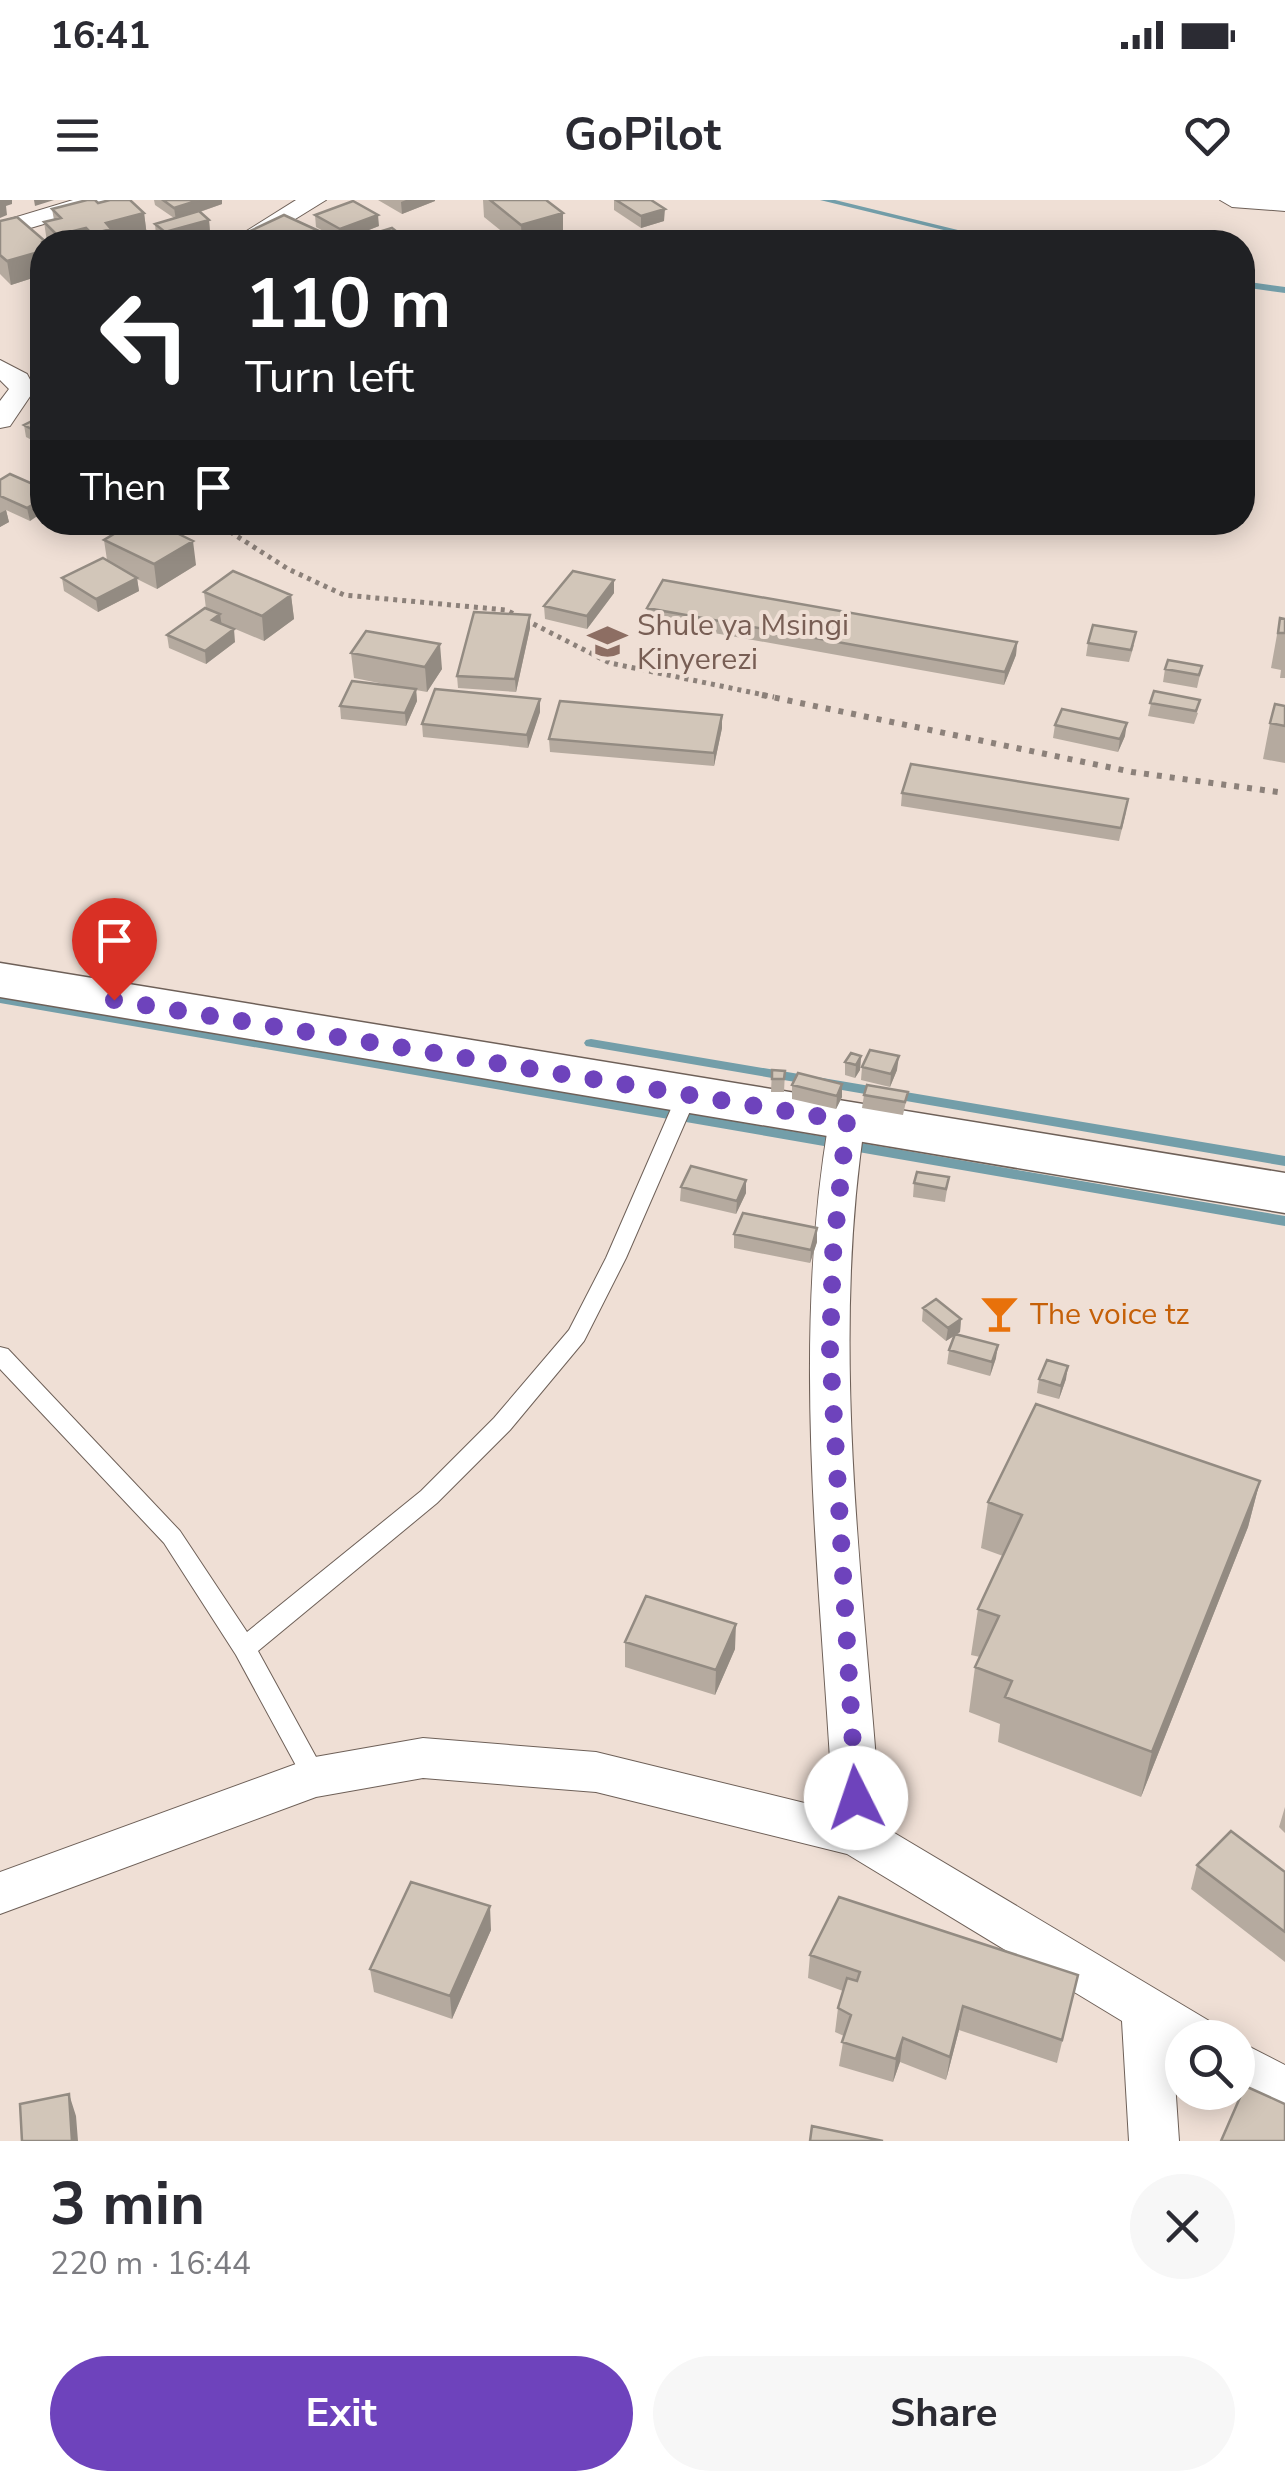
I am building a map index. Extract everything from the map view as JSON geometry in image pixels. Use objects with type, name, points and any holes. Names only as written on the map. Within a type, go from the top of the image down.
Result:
[{"type":"street","points":[[0,230],[100,200]]},
{"type":"street","points":[[262,230],[314,200]]},
{"type":"street","points":[[1232,200],[1285,204]]},
{"type":"street","points":[[0,420],[22,390],[20,373]]},
{"type":"street","points":[[0,980],[1285,1193]]},
{"type":"street","points":[[847,1121],[833,1254],[831,1404],[858,1836]]},
{"type":"street","points":[[0,1892],[316,1777],[423,1758],[596,1772],[858,1836],[1165,2020]]},
{"type":"street","points":[[1146,2008],[1154,2141]]},
{"type":"street","points":[[1255,2074],[1285,2092]]},
{"type":"lane","points":[[244,1648],[430,1497],[502,1424],[566,1348],[616,1258],[687,1095]]},
{"type":"lane","points":[[0,1356],[172,1537],[244,1648],[316,1777]]},
{"type":"path","points":[[235,535],[288,569],[344,595],[506,610],[610,663],[1132,772],[1285,793]]},
{"type":"building","points":[[87,200],[130,200],[144,213],[106,223],[111,229],[107,230],[52,230],[44,222],[61,218],[52,209]]},
{"type":"building","points":[[163,200],[199,200],[174,208]]},
{"type":"building","points":[[490,200],[546,200],[563,213],[521,225]]},
{"type":"building","points":[[616,200],[651,200],[665,209],[641,216]]},
{"type":"building","points":[[353,201],[378,215],[340,229],[315,215]]},
{"type":"building","points":[[199,211],[209,220],[172,230],[162,230],[155,224]]},
{"type":"building","points":[[284,215],[317,230],[252,230]]},
{"type":"building","points":[[17,217],[32,230],[30,254],[7,261],[0,255],[0,221]]},
{"type":"building","points":[[10,474],[30,483],[30,506],[0,496],[0,480]]},
{"type":"building","points":[[112,535],[181,535],[193,541],[154,564],[104,540]]},
{"type":"building","points":[[103,558],[137,578],[96,599],[62,578]]},
{"type":"building","points":[[233,571],[291,595],[262,616],[204,592]]},
{"type":"building","points":[[573,571],[614,580],[587,616],[544,606]]},
{"type":"building","points":[[663,580],[1017,642],[1005,672],[647,608]]},
{"type":"building","points":[[205,608],[220,614],[212,620],[234,629],[205,651],[167,635]]},
{"type":"building","points":[[474,612],[530,615],[515,679],[457,676]]},
{"type":"building","points":[[1280,618],[1285,619],[1285,633],[1278,633]]},
{"type":"building","points":[[1093,625],[1136,632],[1131,650],[1088,643]]},
{"type":"building","points":[[366,631],[440,644],[425,667],[351,653]]},
{"type":"building","points":[[1168,660],[1202,666],[1199,675],[1165,669]]},
{"type":"building","points":[[352,681],[416,689],[405,713],[340,706]]},
{"type":"building","points":[[435,689],[540,699],[527,735],[422,724]]},
{"type":"building","points":[[1154,691],[1200,700],[1196,711],[1150,703]]},
{"type":"building","points":[[560,701],[722,715],[714,753],[549,739]]},
{"type":"building","points":[[1275,704],[1285,706],[1285,726],[1270,723]]},
{"type":"building","points":[[1062,709],[1127,723],[1120,739],[1055,725]]},
{"type":"building","points":[[911,764],[1128,799],[1121,828],[902,793]]},
{"type":"building","points":[[870,1050],[899,1056],[891,1074],[862,1067]]},
{"type":"building","points":[[851,1053],[861,1056],[856,1065],[845,1062]]},
{"type":"building","points":[[772,1070],[785,1071],[784,1079],[772,1079]]},
{"type":"building","points":[[798,1073],[842,1084],[837,1096],[792,1085]]},
{"type":"building","points":[[867,1085],[908,1092],[905,1102],[864,1095]]},
{"type":"building","points":[[691,1166],[746,1180],[737,1201],[681,1187]]},
{"type":"building","points":[[917,1172],[949,1177],[946,1189],[914,1183]]},
{"type":"building","points":[[743,1213],[817,1228],[811,1250],[734,1234]]},
{"type":"building","points":[[936,1299],[961,1319],[948,1328],[923,1308]]},
{"type":"building","points":[[955,1334],[998,1345],[992,1362],[949,1350]]},
{"type":"building","points":[[1047,1360],[1068,1366],[1061,1386],[1039,1379]]},
{"type":"building","points":[[1036,1404],[1260,1481],[1152,1752],[1005,1697],[1012,1681],[975,1667],[999,1616],[978,1609],[1022,1515],[988,1502]]},
{"type":"building","points":[[646,1596],[736,1624],[716,1670],[625,1642]]},
{"type":"building","points":[[1231,1831],[1285,1872],[1285,1932],[1197,1865]]},
{"type":"building","points":[[411,1882],[490,1906],[450,1996],[370,1969]]},
{"type":"building","points":[[839,1897],[1078,1975],[1062,2040],[963,2006],[950,2057],[903,2038],[896,2059],[842,2042],[851,2015],[838,2008],[847,1978],[857,1981],[860,1972],[810,1955]]},
{"type":"building","points":[[1255,2090],[1285,2104],[1285,2141],[1221,2141],[1235,2110],[1255,2110]]},
{"type":"building","points":[[69,2094],[72,2141],[22,2141],[20,2104]]},
{"type":"building","points":[[812,2126],[883,2141],[810,2141]]},
{"type":"waterway","points":[[824,200],[951,230]]},
{"type":"waterway","points":[[1255,286],[1285,290]]},
{"type":"waterway","points":[[0,999],[1285,1221]]},
{"type":"waterway","points":[[591,1043],[1285,1161]]},
{"type":"place","name":"Shule ya Msingi Kinyerezi","points":[[607,642]]},
{"type":"place","name":"The voice tz","points":[[1000,1314]]},
{"type":"route","points":[[114,1000],[847,1121],[833,1254],[830,1350],[831,1422],[856,1798]]}]
